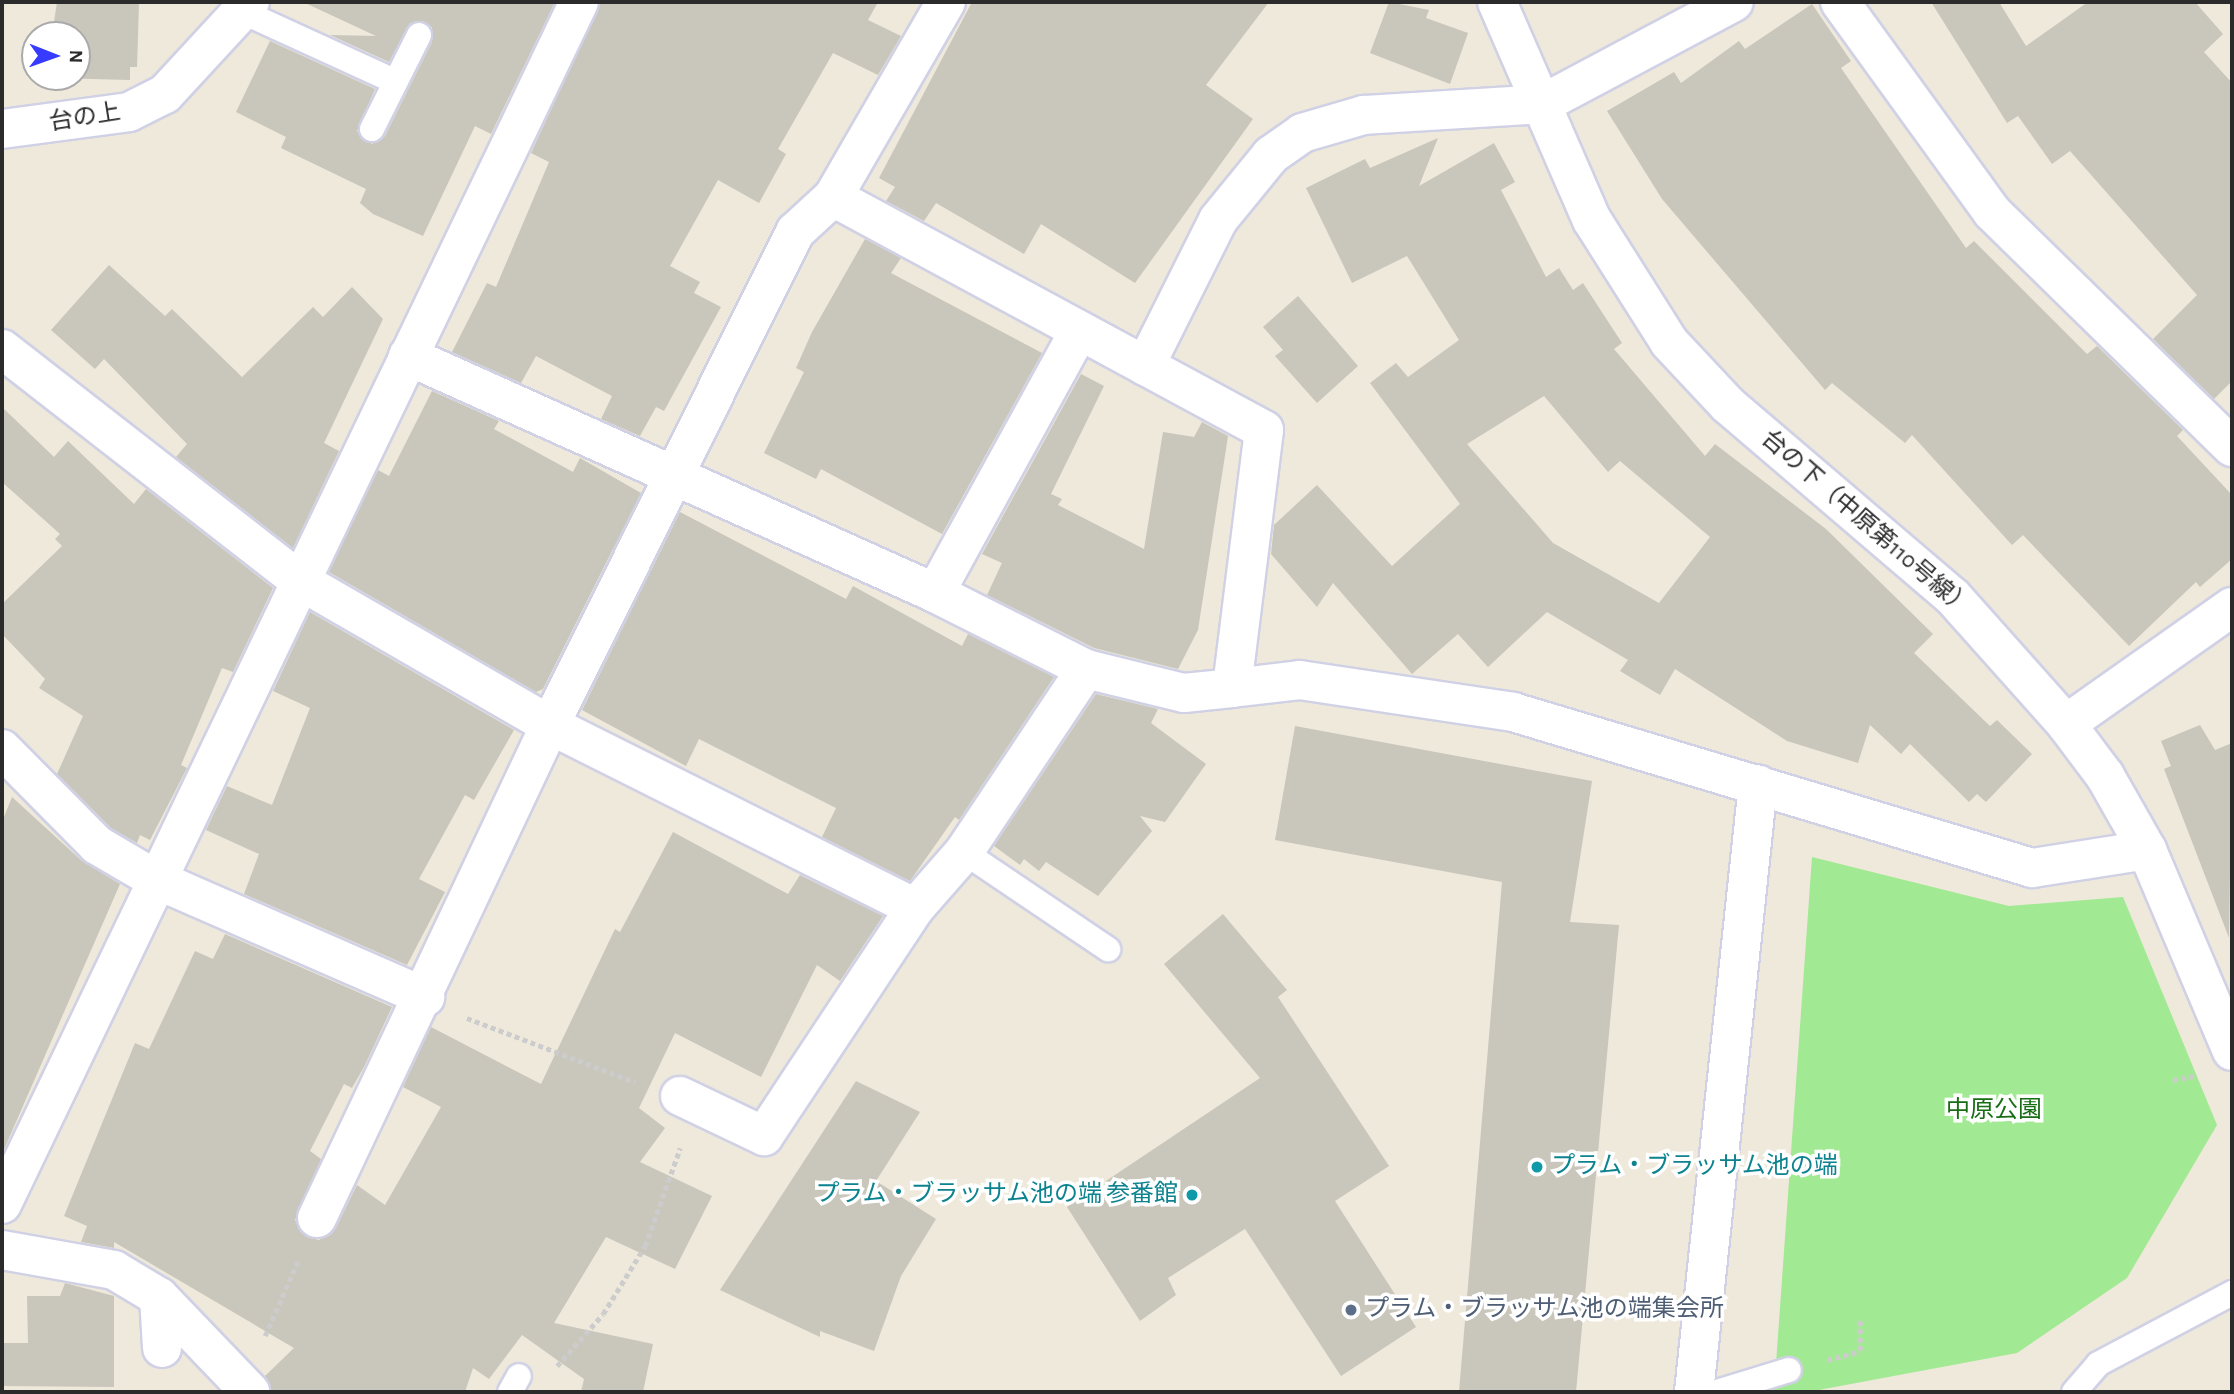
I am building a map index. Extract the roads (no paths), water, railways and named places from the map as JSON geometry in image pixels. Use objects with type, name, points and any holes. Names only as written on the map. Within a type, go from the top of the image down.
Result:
[{"type":"street","points":[[2,1205],[297,579],[579,2]]},
{"type":"street","points":[[317,1218],[425,998],[550,725],[794,232],[833,197],[946,2]]},
{"type":"street","name":"台の下（中原第110号線）","points":[[1497,2],[1592,220],[1669,342],[1728,405],[1952,596],[2066,724],[2105,776],[2147,850],[2232,1051]]},
{"type":"street","points":[[1144,366],[1218,220],[1271,155],[1302,132],[1363,115],[1542,104],[1734,2]]},
{"type":"street","points":[[1840,2],[1992,212],[2232,447]]},
{"type":"street","name":"台の上","points":[[2,129],[84,121],[141,106],[165,94],[246,7]]},
{"type":"street","points":[[833,197],[1264,430],[1232,688]]},
{"type":"street","points":[[935,593],[1079,331]]},
{"type":"street","points":[[2,349],[297,579],[550,725],[915,908]]},
{"type":"street","points":[[408,356],[673,478],[935,593],[1086,669],[1184,693],[1300,680],[1513,712],[2032,868],[2147,850]]},
{"type":"street","points":[[2066,724],[2232,607]]},
{"type":"street","points":[[680,1096],[764,1136],[915,908],[964,852],[1086,669]]},
{"type":"street","points":[[2,749],[97,845],[155,878],[425,998]]},
{"type":"street","points":[[1694,1392],[1758,784]]},
{"type":"street","points":[[2,1250],[114,1270],[159,1297],[247,1389]]},
{"type":"street","points":[[159,1297],[162,1348]]},
{"type":"lane","points":[[246,7],[396,82]]},
{"type":"lane","points":[[372,130],[419,35]]},
{"type":"lane","points":[[964,852],[1108,949]]},
{"type":"lane","points":[[2074,1392],[2098,1364],[2232,1293]]},
{"type":"lane","points":[[1717,1392],[1789,1370]]},
{"type":"place","name":"プラム・ブラッサム池の端","points":[[1537,1167]]},
{"type":"place","name":"プラム・ブラッサム池の端 参番館","points":[[1192,1195]]},
{"type":"place","name":"プラム・ブラッサム池の端集会所","points":[[1351,1310]]},
{"type":"park label","name":"中原公園","points":[[1994,1111]]}]
